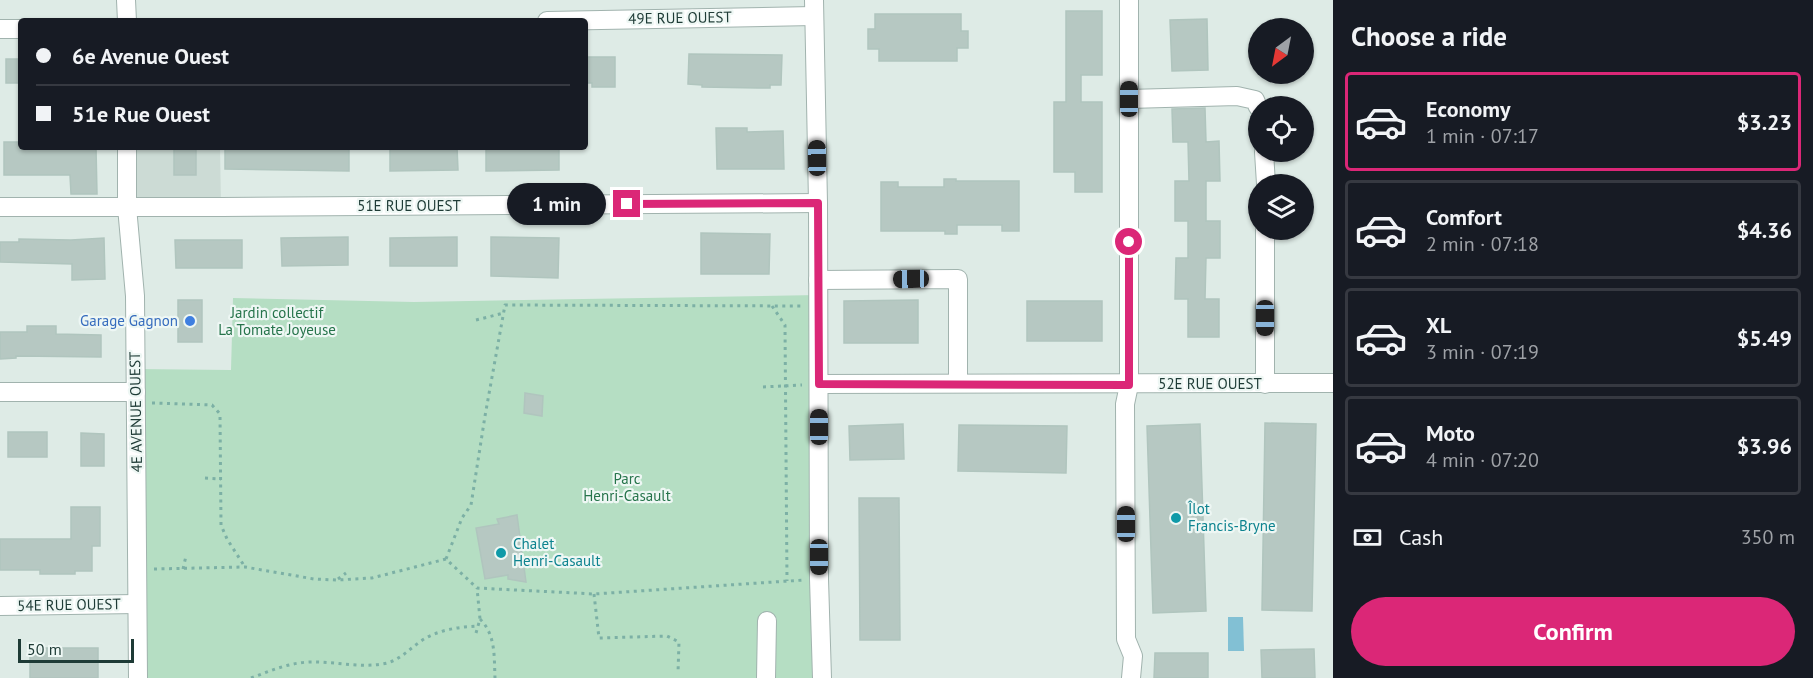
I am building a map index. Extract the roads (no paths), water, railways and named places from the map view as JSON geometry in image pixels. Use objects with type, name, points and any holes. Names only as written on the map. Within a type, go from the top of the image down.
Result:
[{"type":"street","points":[[126,0],[127,18]]},
{"type":"street","points":[[1129,0],[1129,385],[1125,404],[1125,422],[1126,639],[1132,656],[1131,678]]},
{"type":"street","points":[[814,8],[819,305],[819,579],[822,678]]},
{"type":"street","name":"49E RUE OUEST","points":[[588,19],[814,8]]},
{"type":"street","points":[[0,29],[18,29]]},
{"type":"street","points":[[1129,99],[1237,96],[1248,98]]},
{"type":"street","name":"4E AVENUE OUEST","points":[[127,150],[127,207],[135,296],[138,678]]},
{"type":"street","name":"51E RUE OUEST","points":[[0,207],[818,203]]},
{"type":"street","points":[[1264,240],[1265,384]]},
{"type":"street","points":[[818,280],[958,279],[958,383]]},
{"type":"street","name":"52E RUE OUEST","points":[[819,384],[1333,383]]},
{"type":"street","points":[[0,392],[136,398]]},
{"type":"street","name":"54E RUE OUEST","points":[[0,606],[137,604]]},
{"type":"street","points":[[766,678],[767,621]]},
{"type":"water","points":[[1228,617],[1243,617],[1244,651],[1228,651]]},
{"type":"place","name":"Garage Gagnon","points":[[190,321]]},
{"type":"place","name":"Îlot Francis-Bryne","points":[[1176,518]]},
{"type":"place","name":"Chalet Henri-Casault","points":[[501,553]]},
{"type":"park label","name":"Jardin collectif La Tomate Joyeuse","points":[[277,322]]},
{"type":"park label","name":"Parc Henri-Casault","points":[[627,488]]}]
